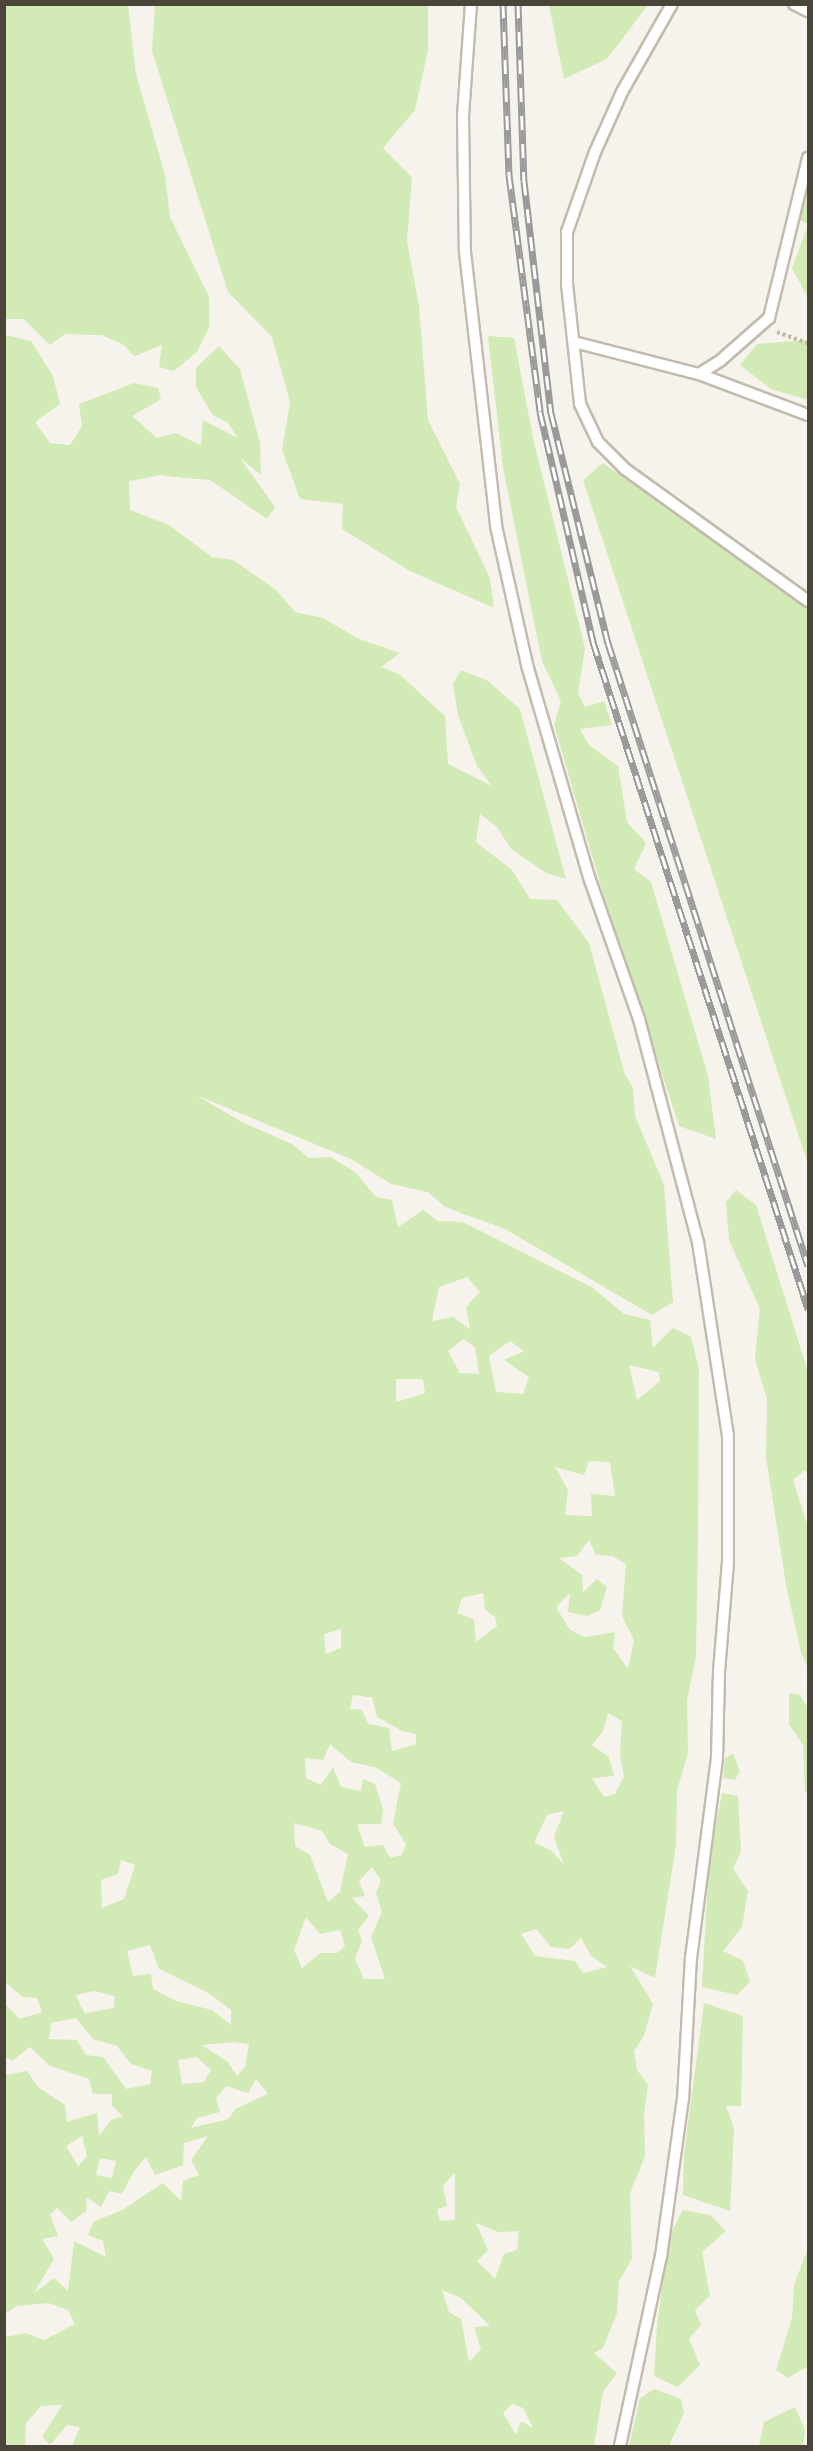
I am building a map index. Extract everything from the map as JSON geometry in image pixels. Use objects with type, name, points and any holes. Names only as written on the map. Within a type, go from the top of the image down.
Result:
[{"type":"lane","points":[[471,4],[463,116],[465,252],[496,526],[527,665],[590,880],[639,1018],[695,1231],[715,1335],[728,1435],[728,1562],[719,1671],[717,1758],[691,1957],[683,2098],[661,2256],[620,2446]]},
{"type":"lane","points":[[672,4],[622,92],[595,152],[567,232],[567,284],[580,404],[598,442],[625,469],[808,601]]},
{"type":"lane","points":[[794,4],[808,11]]},
{"type":"lane","points":[[699,374],[721,360],[769,318],[808,158]]},
{"type":"lane","points":[[574,342],[699,374],[808,415]]},
{"type":"path","points":[[769,318],[777,332],[808,343]]},
{"type":"green space","points":[[5,4],[128,5],[136,74],[165,175],[170,217],[209,297],[209,328],[197,352],[174,371],[159,367],[162,345],[134,356],[124,345],[102,335],[65,334],[50,345],[24,319],[5,319],[5,335],[31,341],[53,376],[60,404],[35,422],[50,443],[70,445],[82,426],[79,404],[134,383],[158,388],[161,399],[132,416],[157,438],[175,433],[201,445],[203,420],[238,438],[228,423],[213,415],[196,387],[196,368],[219,346],[240,369],[260,443],[261,475],[240,458],[275,507],[267,519],[210,480],[159,475],[129,481],[130,510],[169,525],[212,557],[233,560],[275,589],[295,612],[323,618],[359,639],[400,653],[381,667],[399,674],[445,716],[448,764],[492,786],[477,766],[458,715],[453,684],[461,670],[488,681],[520,709],[566,879],[546,873],[511,849],[497,827],[480,814],[476,842],[512,870],[530,899],[557,900],[589,943],[625,1075],[633,1088],[635,1116],[664,1185],[673,1302],[652,1315],[505,1229],[445,1207],[428,1192],[391,1184],[351,1159],[196,1095],[242,1122],[292,1144],[309,1158],[331,1157],[356,1173],[376,1197],[392,1200],[398,1227],[423,1210],[438,1221],[463,1222],[593,1288],[624,1314],[650,1320],[653,1348],[673,1328],[691,1337],[699,1369],[698,1538],[696,1656],[687,1700],[688,1753],[677,1790],[676,1845],[655,1978],[630,1966],[653,2004],[644,2036],[634,2051],[637,2070],[648,2085],[644,2115],[645,2156],[630,2193],[632,2259],[619,2281],[617,2313],[603,2348],[594,2353],[617,2373],[603,2392],[594,2446],[72,2446],[80,2427],[67,2425],[50,2445],[42,2437],[62,2405],[41,2406],[26,2423],[25,2446],[5,2446],[5,2337],[26,2333],[44,2340],[75,2324],[68,2310],[48,2303],[17,2306],[5,2314],[5,2075],[27,2071],[38,2087],[65,2105],[67,2122],[97,2113],[99,2136],[111,2120],[123,2116],[112,2106],[112,2094],[93,2094],[89,2079],[50,2066],[30,2047],[12,2061],[5,2057],[5,2004],[20,2019],[42,2012],[37,1998],[22,1997],[4,1981]],"holes":[[[467,1277],[480,1292],[466,1307],[470,1329],[453,1317],[432,1321],[439,1287]],[[463,1339],[475,1347],[479,1374],[460,1373],[448,1351]],[[510,1341],[524,1351],[504,1360],[529,1377],[523,1394],[496,1392],[489,1356]],[[629,1365],[659,1372],[660,1381],[637,1400]],[[396,1379],[423,1379],[425,1393],[396,1402]],[[589,1461],[610,1462],[615,1496],[591,1494],[592,1516],[565,1515],[568,1490],[555,1467],[584,1475]],[[589,1540],[596,1555],[612,1556],[626,1564],[622,1616],[634,1640],[628,1669],[613,1648],[615,1632],[585,1637],[570,1630],[556,1607],[570,1593],[568,1612],[587,1616],[600,1610],[607,1587],[597,1579],[583,1592],[582,1575],[559,1558],[577,1556]],[[483,1593],[485,1610],[495,1617],[497,1626],[476,1642],[474,1619],[457,1613],[462,1598]],[[341,1629],[341,1648],[326,1654],[324,1634]],[[353,1695],[372,1697],[377,1717],[402,1731],[416,1734],[416,1744],[392,1751],[389,1728],[368,1724],[362,1710],[350,1709]],[[608,1713],[622,1721],[620,1755],[624,1777],[615,1794],[604,1797],[592,1778],[614,1776],[609,1757],[592,1745],[603,1731]],[[330,1744],[351,1762],[375,1767],[401,1783],[393,1824],[406,1844],[402,1855],[390,1858],[383,1845],[365,1847],[357,1824],[381,1824],[383,1809],[375,1784],[363,1779],[361,1791],[341,1787],[333,1767],[321,1785],[306,1778],[305,1758],[323,1760]],[[564,1811],[554,1837],[564,1865],[551,1850],[534,1843],[547,1815]],[[294,1823],[322,1831],[330,1844],[348,1854],[340,1892],[328,1902],[310,1855],[295,1846]],[[121,1860],[135,1865],[124,1899],[102,1908],[101,1880],[118,1874]],[[372,1867],[381,1880],[376,1893],[382,1912],[371,1937],[385,1979],[364,1979],[355,1959],[362,1941],[358,1930],[369,1916],[352,1898],[365,1896],[359,1881]],[[306,1917],[320,1934],[340,1930],[345,1946],[337,1953],[321,1953],[302,1968],[294,1950]],[[536,1929],[551,1947],[569,1949],[581,1938],[591,1956],[607,1967],[583,1973],[575,1961],[535,1956],[521,1934]],[[150,1945],[159,1969],[207,1992],[231,2010],[231,2025],[212,2010],[176,2001],[153,1989],[151,1974],[133,1976],[127,1951]],[[94,1991],[115,1996],[114,2008],[85,2013],[75,1995]],[[76,2018],[93,2039],[117,2046],[131,2064],[152,2071],[150,2084],[126,2089],[103,2057],[86,2055],[77,2040],[49,2039],[51,2023]],[[233,2042],[249,2044],[245,2067],[237,2076],[228,2062],[202,2045]],[[197,2057],[211,2070],[204,2082],[182,2084],[178,2060]],[[256,2079],[268,2094],[235,2109],[229,2119],[191,2128],[197,2118],[220,2112],[216,2098],[226,2086],[248,2093]],[[82,2136],[87,2156],[78,2166],[66,2146]],[[208,2136],[191,2160],[199,2175],[183,2181],[181,2201],[163,2183],[122,2210],[93,2222],[88,2235],[103,2241],[106,2257],[74,2241],[68,2291],[54,2278],[34,2293],[54,2259],[42,2239],[58,2236],[50,2214],[57,2208],[72,2222],[87,2210],[86,2197],[101,2207],[109,2191],[122,2194],[134,2171],[146,2157],[155,2175],[183,2165],[184,2143]],[[100,2158],[116,2161],[112,2178],[96,2175]],[[455,2172],[455,2220],[440,2221],[437,2209],[447,2206],[443,2186]],[[476,2223],[498,2232],[519,2231],[517,2250],[504,2254],[495,2279],[477,2261],[488,2250]],[[442,2290],[461,2298],[490,2326],[474,2327],[481,2349],[469,2362],[461,2319],[449,2312]],[[512,2404],[523,2408],[533,2428],[521,2421],[516,2435],[503,2413]]]},
{"type":"green space","points":[[549,4],[648,5],[607,59],[564,79]]},
{"type":"green space","points":[[155,5],[428,5],[428,50],[415,110],[383,148],[412,177],[407,241],[419,306],[428,420],[460,484],[456,507],[490,578],[494,608],[410,571],[342,529],[343,504],[300,499],[282,450],[290,402],[272,337],[228,292],[152,51]]},
{"type":"green space","points":[[808,171],[808,224],[795,218]]},
{"type":"green space","points":[[808,226],[808,298],[792,268]]},
{"type":"green space","points":[[488,336],[514,338],[533,438],[585,648],[578,693],[585,707],[604,701],[612,725],[580,729],[589,745],[618,766],[627,822],[646,843],[634,869],[651,882],[708,1076],[716,1139],[679,1126],[602,890],[554,725],[561,701],[542,661],[503,468]]},
{"type":"green space","points":[[808,340],[808,400],[771,389],[740,365],[757,344]]},
{"type":"green space","points":[[603,463],[808,609],[808,1164],[583,480]]},
{"type":"green space","points":[[736,1190],[756,1205],[808,1372],[808,1474],[805,1470],[793,1480],[808,1528],[808,1668],[801,1652],[786,1585],[766,1457],[767,1399],[755,1360],[760,1309],[729,1240],[726,1202]]},
{"type":"green space","points":[[789,1693],[800,1695],[808,1708],[808,1794],[805,1791],[803,1745],[789,1724]]},
{"type":"green space","points":[[733,1754],[740,1771],[735,1780],[723,1778],[725,1758]]},
{"type":"green space","points":[[722,1793],[738,1796],[741,1851],[733,1869],[748,1891],[742,1927],[723,1951],[743,1961],[750,1982],[737,1995],[702,1987],[709,1860]]},
{"type":"green space","points":[[704,2003],[743,2016],[741,2106],[726,2106],[734,2128],[730,2211],[683,2195],[684,2153]]},
{"type":"green space","points":[[683,2210],[710,2215],[726,2231],[702,2252],[710,2296],[695,2310],[701,2325],[689,2339],[700,2365],[678,2387],[654,2376],[657,2325],[669,2236]]},
{"type":"green space","points":[[808,2248],[808,2366],[788,2378],[776,2370],[792,2318],[794,2285]]},
{"type":"green space","points":[[654,2389],[681,2399],[684,2413],[669,2446],[629,2446],[640,2398]]},
{"type":"green space","points":[[795,2407],[805,2430],[803,2446],[759,2446],[764,2422]]},
{"type":"railway","points":[[503,4],[509,175],[540,412],[593,642],[808,1309]]},
{"type":"railway","points":[[518,4],[524,181],[551,413],[608,643],[808,1266]]}]
